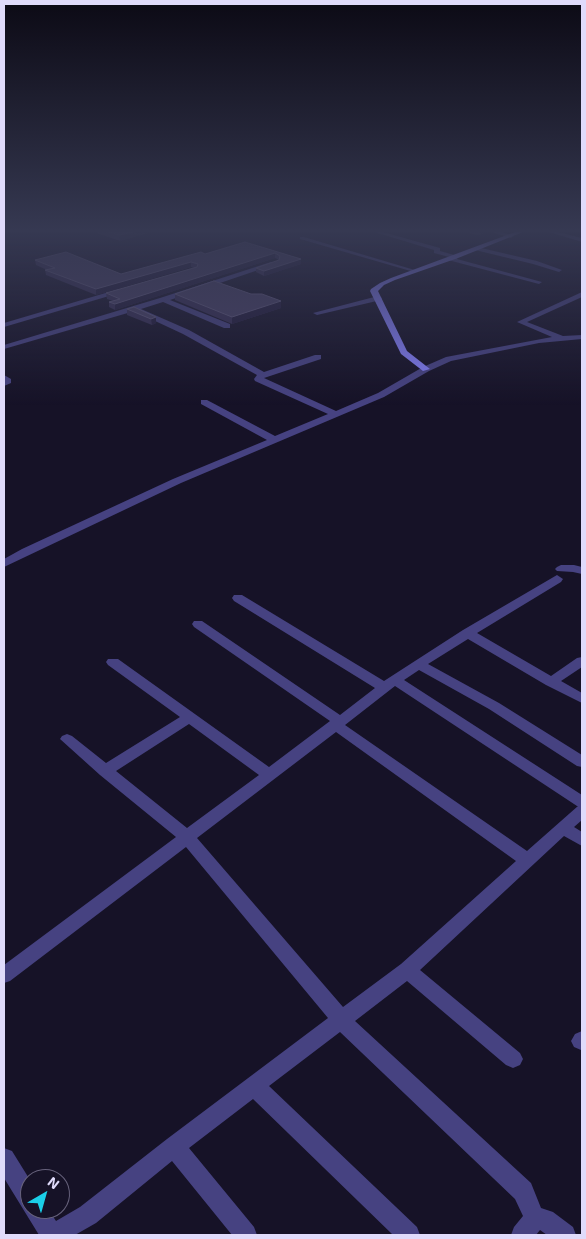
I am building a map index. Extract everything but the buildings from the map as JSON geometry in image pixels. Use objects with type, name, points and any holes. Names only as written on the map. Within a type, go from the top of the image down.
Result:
[{"type":"street","points":[[4,325],[125,290]]},
{"type":"street","points":[[4,347],[193,290]]},
{"type":"street","points":[[375,290],[404,352],[426,369]]},
{"type":"street","points":[[560,338],[521,322],[582,294]]},
{"type":"street","points":[[317,313],[378,298]]},
{"type":"street","points":[[163,300],[226,326]]},
{"type":"street","points":[[136,308],[186,332],[263,375]]},
{"type":"street","points":[[4,564],[26,551],[177,481],[381,394],[426,369],[449,359],[560,338],[582,337]]},
{"type":"street","points":[[318,356],[258,378],[260,381],[335,414]]},
{"type":"street","points":[[4,378],[8,381],[4,383]]},
{"type":"street","points":[[204,402],[275,440]]},
{"type":"street","points":[[4,975],[390,684],[559,574],[574,568],[582,571]]},
{"type":"street","points":[[238,598],[390,684],[582,802]]},
{"type":"street","points":[[198,624],[338,720],[336,725]]},
{"type":"street","points":[[466,634],[582,699]]},
{"type":"street","points":[[551,682],[582,661]]},
{"type":"street","points":[[113,662],[269,775]]},
{"type":"street","points":[[419,664],[494,706],[582,762]]},
{"type":"street","points":[[105,770],[190,717]]},
{"type":"street","points":[[336,725],[529,861]]},
{"type":"street","points":[[67,739],[187,837],[343,1019],[346,1026],[523,1192],[528,1227],[545,1220],[565,1235]]},
{"type":"street","points":[[43,1219],[53,1235],[88,1215],[174,1146],[407,970],[582,811]]},
{"type":"street","points":[[565,828],[582,840]]},
{"type":"street","points":[[407,970],[513,1059]]},
{"type":"street","points":[[254,1086],[408,1235]]},
{"type":"street","points":[[174,1146],[246,1235]]},
{"type":"street","points":[[4,1159],[20,1184]]}]
